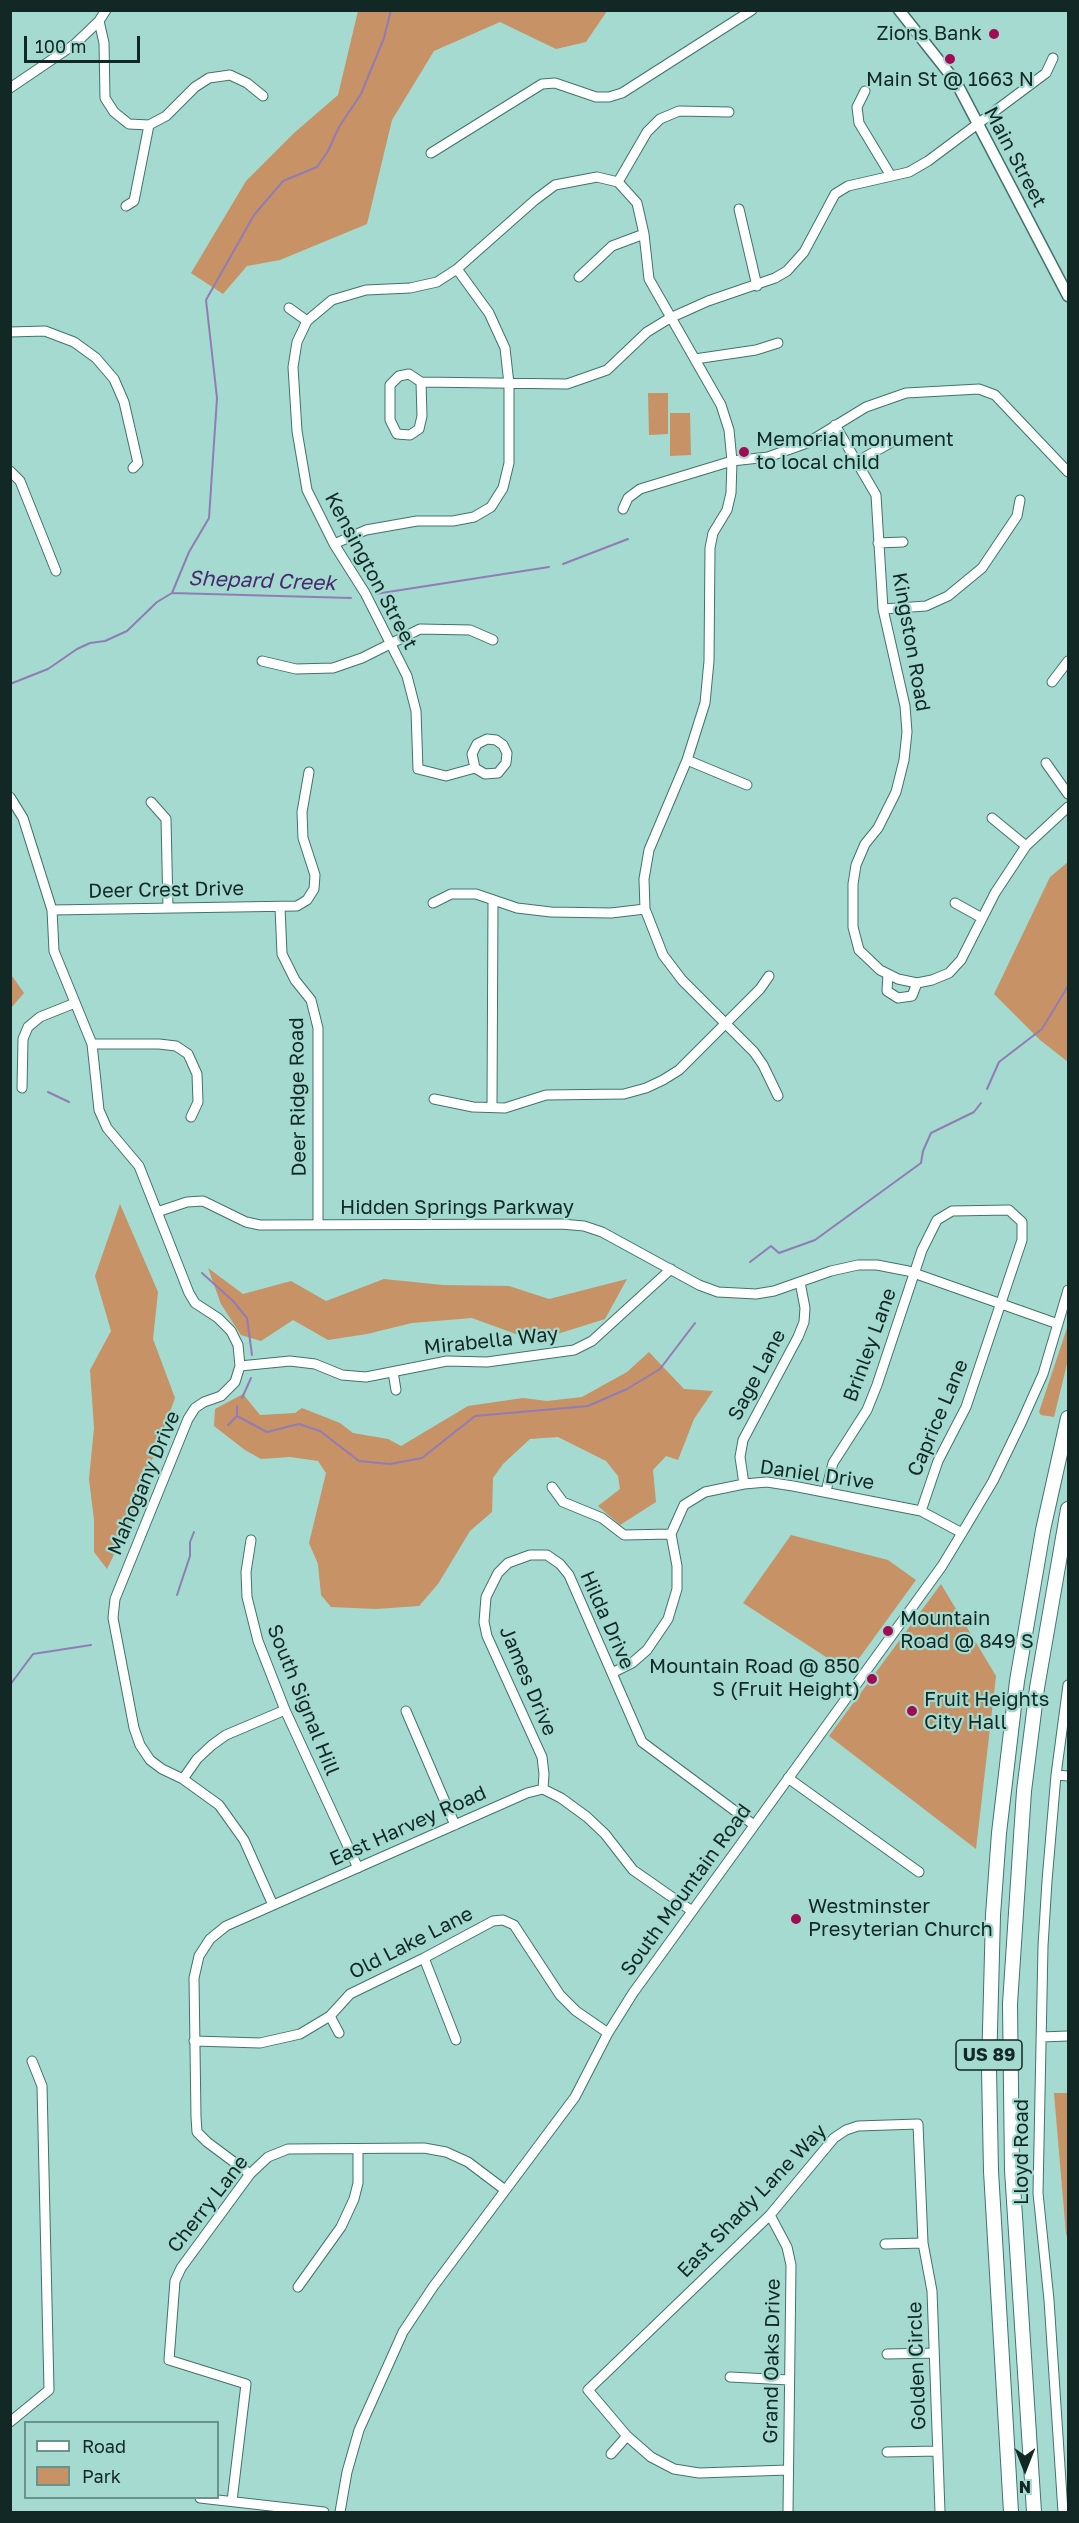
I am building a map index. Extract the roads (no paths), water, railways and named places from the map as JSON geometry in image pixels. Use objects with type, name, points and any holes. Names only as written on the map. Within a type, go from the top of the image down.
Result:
[{"type":"highway","name":"US 89","points":[[1011,2512],[991,2171],[989,2069],[993,1916],[999,1833],[1017,1681],[1041,1542],[1068,1418]]},
{"type":"highway","name":"US 89","points":[[1034,2512],[1012,2170],[1010,2004],[1024,1791],[1037,1688],[1068,1509]]},
{"type":"main road","name":"Main Street","points":[[899,10],[956,82],[1068,296]]},
{"type":"street","points":[[10,88],[75,44],[99,21],[106,10]]},
{"type":"street","points":[[431,153],[542,84],[555,83],[596,97],[609,97],[622,93],[752,10]]},
{"type":"street","points":[[99,21],[104,43],[105,98],[114,112],[129,124],[149,125],[166,116],[195,87],[209,78],[230,75],[247,83],[263,96]]},
{"type":"street","points":[[421,382],[422,416],[419,429],[410,435],[397,434],[390,420],[390,385],[399,376],[409,374],[421,382],[567,384],[607,370],[647,332],[670,318],[708,301],[757,286],[781,275],[798,260],[835,194],[848,186],[909,172],[928,161],[1046,73],[1053,58]]},
{"type":"street","points":[[865,91],[857,107],[859,123],[891,176]]},
{"type":"street","points":[[729,112],[679,111],[660,119],[647,132],[618,182],[637,203],[644,234],[649,279],[721,405],[729,430],[732,461],[728,510],[713,533],[710,548],[709,662],[705,703],[687,760],[649,850],[644,879],[645,909],[663,955],[682,980],[754,1052],[778,1096]]},
{"type":"street","points":[[126,206],[134,201],[149,125]]},
{"type":"street","name":"Kensington Street","points":[[475,768],[446,776],[418,769],[416,711],[407,676],[365,593],[334,544],[307,490],[297,431],[293,367],[297,342],[307,321],[332,300],[366,290],[410,288],[437,282],[458,269],[555,185],[597,177],[618,182]]},
{"type":"street","points":[[739,209],[757,286]]},
{"type":"street","points":[[579,278],[612,246],[644,234]]},
{"type":"street","points":[[334,544],[366,530],[417,521],[453,521],[474,517],[491,507],[503,488],[509,463],[509,384],[506,348],[489,313],[458,269]]},
{"type":"street","points":[[289,308],[307,321]]},
{"type":"street","points":[[10,332],[45,331],[74,342],[96,358],[114,379],[124,402],[138,463],[133,468]]},
{"type":"street","points":[[695,359],[756,350],[778,343]]},
{"type":"street","points":[[623,509],[628,498],[640,489],[732,461],[768,457],[807,442],[866,407],[906,393],[978,389],[995,395],[1068,472]]},
{"type":"street","name":"Kingston Road","points":[[835,425],[876,495],[883,609],[905,706],[907,732],[904,760],[896,792],[878,828],[865,844],[856,865],[853,884],[853,927],[859,950],[880,970],[916,983]]},
{"type":"street","points":[[858,461],[892,442]]},
{"type":"street","points":[[10,471],[20,481],[56,571]]},
{"type":"street","points":[[883,609],[926,606],[948,596],[982,568],[1017,516],[1020,500]]},
{"type":"street","points":[[878,543],[903,542]]},
{"type":"street","points":[[262,661],[296,669],[333,668],[362,658],[420,629],[470,630],[493,640]]},
{"type":"street","points":[[1052,682],[1068,662]]},
{"type":"street","points":[[487,740],[496,740],[503,746],[507,753],[506,763],[498,773],[485,774],[475,768],[472,754],[477,744],[487,740]]},
{"type":"street","points":[[687,760],[747,785]]},
{"type":"street","points":[[1046,763],[1068,794]]},
{"type":"street","name":"Deer Crest Drive","points":[[52,910],[297,906],[307,900],[314,889],[315,874],[303,838],[302,812],[309,772]]},
{"type":"street","points":[[10,797],[23,818],[52,910],[54,951],[92,1044],[99,1110],[107,1128],[139,1166],[189,1293],[195,1303],[218,1318],[231,1331],[238,1345],[240,1366]]},
{"type":"street","points":[[152,802],[166,819],[168,908]]},
{"type":"street","points":[[888,974],[887,991],[898,998],[912,996],[916,983],[949,973],[961,960],[995,893],[1026,846],[1068,807]]},
{"type":"street","points":[[992,818],[1026,846]]},
{"type":"street","points":[[433,903],[451,894],[476,894],[517,908],[551,912],[612,913],[645,909]]},
{"type":"street","points":[[492,1107],[493,901]]},
{"type":"street","points":[[955,903],[982,918]]},
{"type":"street","name":"Deer Ridge Road","points":[[280,907],[282,954],[295,980],[311,1000],[318,1028],[318,1225]]},
{"type":"street","points":[[434,1099],[473,1107],[512,1106],[546,1095],[624,1094],[646,1088],[679,1070],[760,989],[769,976]]},
{"type":"street","points":[[22,1088],[22,1039],[28,1027],[40,1017],[75,1003]]},
{"type":"street","points":[[92,1044],[159,1044],[176,1046],[188,1054],[197,1074],[198,1102],[191,1117]]},
{"type":"street","name":"Hidden Springs Parkway","points":[[157,1212],[187,1202],[203,1201],[246,1222],[260,1225],[561,1224],[584,1226],[602,1232],[699,1285],[718,1292],[736,1294],[774,1291],[831,1271],[858,1265],[877,1265],[915,1274],[1058,1324]]},
{"type":"street","name":"Brinley Lane","points":[[826,1491],[833,1463],[867,1410],[922,1250],[937,1220],[952,1211],[1009,1210],[1022,1222],[1022,1239],[1001,1304]]},
{"type":"street","name":"Mirabella Way","points":[[240,1366],[290,1361],[315,1364],[353,1377],[447,1361],[487,1362],[574,1350],[592,1341],[671,1269]]},
{"type":"street","name":"Sage Lane","points":[[744,1484],[740,1457],[743,1440],[804,1322],[805,1308],[800,1282]]},
{"type":"street","name":"South Mountain Road","points":[[340,2512],[347,2472],[359,2430],[404,2332],[434,2286],[575,2097],[608,2033],[692,1911],[942,1566],[993,1481],[1022,1420],[1042,1374],[1068,1290]]},
{"type":"street","name":"Caprice Lane","points":[[921,1511],[938,1461],[966,1407],[1001,1304]]},
{"type":"street","name":"Mahogany Drive","points":[[240,1366],[235,1382],[228,1391],[195,1408],[188,1419],[115,1599],[113,1618],[134,1728],[140,1745],[150,1760],[212,1799],[233,1822],[244,1840],[273,1905]]},
{"type":"street","points":[[393,1372],[396,1390]]},
{"type":"street","name":"Daniel Drive","points":[[671,1534],[684,1505],[705,1492],[767,1482],[826,1491],[921,1511],[962,1533]]},
{"type":"street","points":[[552,1487],[562,1502],[602,1518],[624,1535],[671,1534],[677,1566],[677,1589],[668,1619],[647,1650],[632,1663],[612,1674]]},
{"type":"street","name":"South Signal Hill","points":[[251,1539],[246,1572],[251,1618],[285,1710],[358,1868]]},
{"type":"street","name":"James Drive","points":[[543,1789],[542,1757],[487,1636],[484,1610],[486,1597],[498,1573],[508,1563],[530,1555],[548,1555]]},
{"type":"street","name":"Hilda Drive","points":[[548,1555],[569,1575],[642,1742],[754,1825]]},
{"type":"street","name":"Lloyd Road","points":[[1063,2512],[1038,2193],[1047,1881],[1056,1775],[1068,1685]]},
{"type":"street","points":[[183,1779],[196,1759],[226,1735],[285,1710]]},
{"type":"street","points":[[405,1711],[455,1825]]},
{"type":"street","points":[[1056,1775],[1068,1776]]},
{"type":"street","points":[[788,1778],[919,1872]]},
{"type":"street","points":[[543,1789],[561,1798],[587,1817],[605,1833],[633,1870],[692,1911]]},
{"type":"street","name":"East Harvey Road","points":[[250,2174],[193,2134],[194,1978],[199,1956],[210,1939],[226,1926],[527,1793],[543,1789]]},
{"type":"street","name":"Old Lake Lane","points":[[194,2042],[260,2043],[300,2034],[330,2016],[350,1994],[493,1921],[503,1920],[514,1925],[560,1995],[576,2011],[608,2033]]},
{"type":"street","points":[[424,1958],[456,2040]]},
{"type":"street","points":[[330,2016],[339,2033]]},
{"type":"street","points":[[1041,2037],[1068,2036]]},
{"type":"street","points":[[10,2422],[48,2390],[42,2086],[32,2061]]},
{"type":"street","name":"East Shady Lane Way","points":[[627,2436],[588,2390],[770,2215],[824,2149],[846,2130],[870,2124],[918,2124],[922,2219]]},
{"type":"street","name":"Cherry Lane","points":[[232,2501],[246,2384],[169,2360],[176,2281],[181,2268],[250,2174],[268,2157],[288,2149],[424,2148],[446,2152],[468,2162],[505,2190]]},
{"type":"street","points":[[298,2287],[341,2227],[354,2199],[358,2183],[358,2149]]},
{"type":"street","name":"Grand Oaks Drive","points":[[770,2215],[787,2247],[790,2265],[788,2512]]},
{"type":"street","name":"Golden Circle","points":[[922,2219],[923,2243],[932,2291],[940,2512]]},
{"type":"street","points":[[885,2244],[923,2243]]},
{"type":"street","points":[[887,2354],[934,2353]]},
{"type":"street","points":[[730,2377],[789,2380]]},
{"type":"street","points":[[610,2454],[627,2436],[651,2457],[674,2469],[699,2473],[789,2470]]},
{"type":"street","points":[[887,2452],[938,2451]]},
{"type":"street","points":[[211,2499],[324,2512]]},
{"type":"waterway","name":"Shepard Creek","points":[[172,593],[189,552],[209,518],[217,398],[206,300],[254,215],[283,181],[317,167],[328,151],[339,127],[361,94],[384,38],[391,10]]},
{"type":"waterway","name":"Shepard Creek","points":[[563,564],[628,539]]},
{"type":"waterway","name":"Shepard Creek","points":[[375,594],[549,567]]},
{"type":"waterway","name":"Shepard Creek","points":[[10,684],[48,669],[90,643],[105,641],[127,631],[157,602],[172,593],[351,598]]},
{"type":"waterway","points":[[987,1089],[999,1062],[1042,1029],[1068,986]]},
{"type":"waterway","points":[[48,1092],[69,1102]]},
{"type":"waterway","points":[[750,1262],[771,1246],[779,1253],[815,1240],[921,1163],[923,1151],[931,1133],[974,1112],[981,1103]]},
{"type":"waterway","points":[[202,1273],[233,1301],[247,1318],[252,1355]]},
{"type":"waterway","points":[[237,1406],[237,1416],[267,1432],[299,1424],[320,1431],[359,1461],[390,1464],[422,1458],[475,1416],[588,1406],[627,1389],[660,1369],[695,1323]]},
{"type":"waterway","points":[[242,1398],[251,1378]]},
{"type":"waterway","points":[[228,1425],[236,1417]]},
{"type":"waterway","points":[[177,1595],[190,1556],[190,1542],[194,1532]]},
{"type":"waterway","points":[[10,1685],[33,1654],[91,1645]]},
{"type":"place","name":"Zions Bank","points":[[994,34]]},
{"type":"place","name":"Main St @ 1663 N","points":[[950,59]]},
{"type":"place","name":"Memorial monument to local child","points":[[744,452]]},
{"type":"place","name":"Mountain Road @ 849 S","points":[[888,1631]]},
{"type":"place","name":"Mountain Road @ 850 S (Fruit Height)","points":[[872,1679]]},
{"type":"place","name":"Fruit Heights City Hall","points":[[912,1711]]},
{"type":"place","name":"Westminster Presyterian Church","points":[[796,1919]]}]
